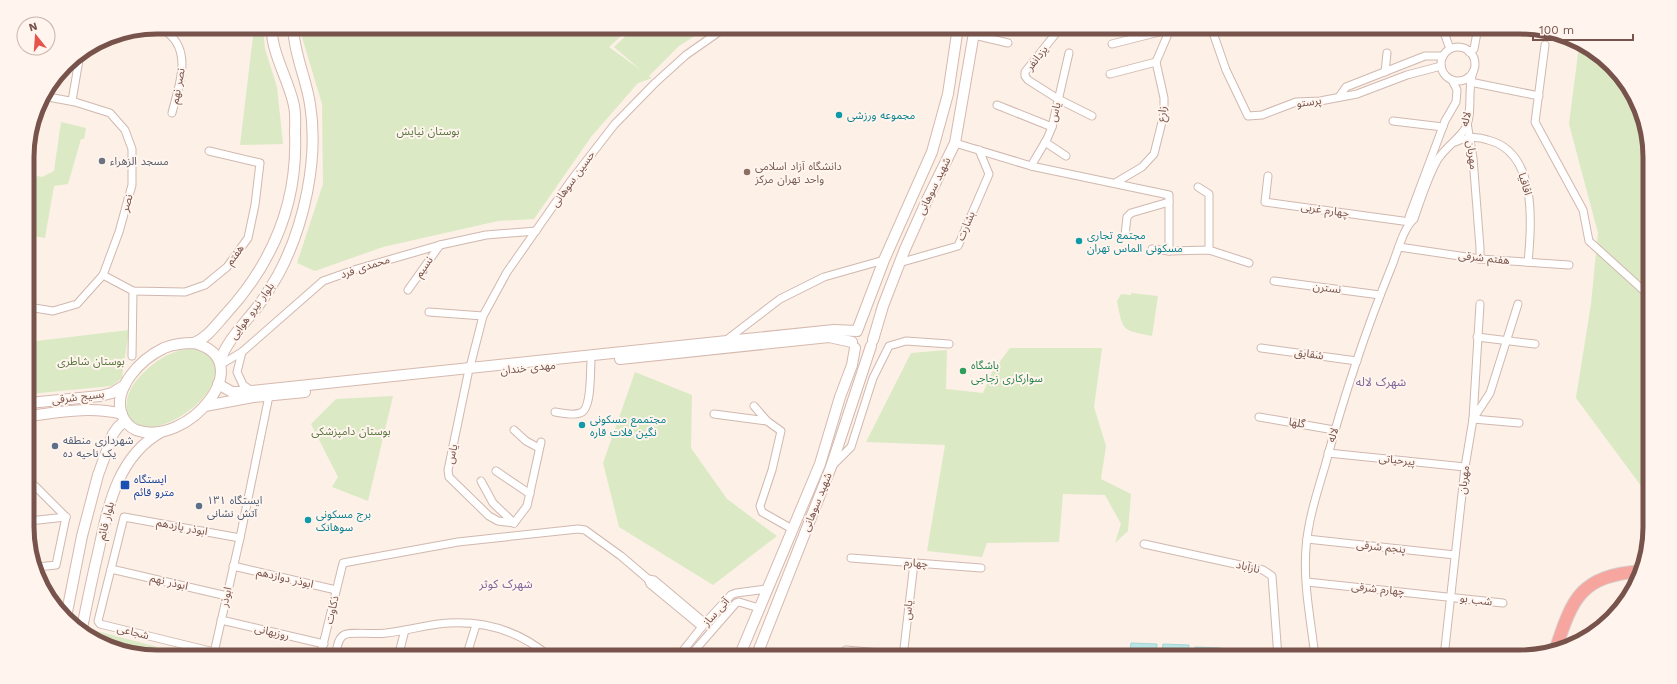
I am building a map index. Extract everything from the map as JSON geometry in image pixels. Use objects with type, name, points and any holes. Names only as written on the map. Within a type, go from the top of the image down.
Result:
[{"type":"highway","points":[[1557,644],[1565,620],[1572,605],[1586,589],[1606,577],[1634,571]]},
{"type":"main road","name":"بلوار نیرو هوایی","points":[[194,343],[205,337],[238,301],[254,280],[267,258],[288,206],[296,154],[294,106],[276,50],[273,34]]},
{"type":"main road","name":"بلوار نیرو هوایی","points":[[220,363],[225,348],[259,305],[278,275],[292,245],[304,206],[311,166],[312,135],[310,104],[296,52],[294,34]]},
{"type":"main road","name":"شهید سوهانی","points":[[857,331],[884,260],[932,152],[948,94],[957,34]]},
{"type":"main road","name":"شهید سوهانی","points":[[759,650],[831,467],[899,263],[917,221],[955,143],[974,34]]},
{"type":"main road","points":[[863,330],[869,332],[872,343],[864,350],[854,345],[853,336],[857,331],[863,330]]},
{"type":"main road","name":"مهدی خندان","points":[[205,406],[270,393],[469,370],[828,331],[857,331]]},
{"type":"main road","name":"مهدی خندان","points":[[469,370],[590,362],[829,338],[854,345]]},
{"type":"main road","points":[[194,343],[209,348],[220,363],[218,384],[211,398],[199,412],[184,423],[162,431],[144,432],[136,430],[123,418],[120,401],[125,385],[138,368],[158,352],[173,345],[194,343]]},
{"type":"main road","name":"شهید سوهانی","points":[[742,650],[820,464],[840,397],[852,365],[854,345]]},
{"type":"main road","name":"مهدی خندان","points":[[218,384],[232,392],[252,391],[270,393]]},
{"type":"main road","name":"بسیج شرقی","points":[[34,402],[112,393],[125,385]]},
{"type":"main road","points":[[87,397],[90,403],[88,410]]},
{"type":"main road","name":"بسیج شرقی","points":[[34,415],[88,410],[109,411],[123,418]]},
{"type":"main road","name":"بلوار قائم","points":[[67,610],[82,536],[98,475],[113,434],[123,418]]},
{"type":"main road","name":"بلوار قائم","points":[[83,624],[110,501],[131,457],[149,438],[162,431]]},
{"type":"main road","points":[[820,464],[831,467]]},
{"type":"street","name":"نصر نهم","points":[[169,34],[178,44],[183,65],[172,113]]},
{"type":"street","name":"حسین سوهانی","points":[[469,370],[483,316],[507,272],[526,242],[536,231],[570,182],[614,126],[655,83],[686,55],[716,34]]},
{"type":"street","points":[[983,34],[1008,43]]},
{"type":"street","name":"یزدانفر","points":[[1055,34],[1025,72],[1025,76],[1028,80],[1058,99]]},
{"type":"street","points":[[1112,44],[1149,34]]},
{"type":"street","points":[[1110,74],[1156,62],[1168,34]]},
{"type":"street","name":"پرستو","points":[[1213,34],[1226,70],[1248,116],[1262,116],[1296,102],[1338,98],[1357,94],[1407,75],[1441,66]]},
{"type":"street","points":[[1445,34],[1450,49]]},
{"type":"street","points":[[1469,52],[1474,49],[1477,34]]},
{"type":"street","points":[[1545,45],[1535,122],[1583,210],[1589,241],[1642,289]]},
{"type":"street","points":[[1460,48],[1469,52],[1475,61],[1473,72],[1465,80],[1452,80],[1445,76],[1441,66],[1443,56],[1450,49],[1460,48]]},
{"type":"street","name":"یاس","points":[[1031,166],[1052,127],[1069,53]]},
{"type":"street","points":[[1385,72],[1387,53]]},
{"type":"street","points":[[1338,98],[1346,87],[1425,56],[1443,56]]},
{"type":"street","name":"زارع","points":[[1115,183],[1142,167],[1154,154],[1164,114],[1164,98],[1156,62]]},
{"type":"street","points":[[72,101],[78,63]]},
{"type":"street","name":"لاله","points":[[1314,650],[1305,563],[1307,539],[1314,504],[1334,430],[1380,294],[1410,222],[1414,219],[1437,160],[1446,147],[1462,133],[1468,123],[1470,82],[1473,72]]},
{"type":"street","name":"لاله","points":[[1410,222],[1409,217],[1443,127],[1456,102],[1457,90],[1452,80]]},
{"type":"street","points":[[1470,82],[1539,96]]},
{"type":"street","name":"نصر","points":[[34,308],[53,311],[77,304],[103,275],[119,232],[132,185],[132,149],[125,130],[110,113],[72,101],[50,97]]},
{"type":"street","points":[[1058,99],[1092,116]]},
{"type":"street","points":[[997,105],[1052,127]]},
{"type":"street","points":[[1393,121],[1443,127]]},
{"type":"street","name":"مهربان","points":[[1468,123],[1473,158],[1480,259]]},
{"type":"street","points":[[1446,147],[1470,137]]},
{"type":"street","name":"اقاقیا","points":[[1470,137],[1492,141],[1502,146],[1514,158],[1524,174],[1528,190],[1531,217],[1528,262]]},
{"type":"street","points":[[1045,142],[1066,156]]},
{"type":"street","points":[[1455,142],[1461,142],[1465,145],[1473,158]]},
{"type":"street","points":[[955,143],[1031,166],[1082,178],[1115,183],[1169,196],[1169,252]]},
{"type":"street","name":"بشارت","points":[[899,263],[958,246],[988,174],[979,150]]},
{"type":"street","name":"هفتم","points":[[103,275],[133,291],[185,292],[205,285],[227,267],[248,238],[255,205],[260,163],[209,151]]},
{"type":"street","name":"چهارم غربی","points":[[1268,176],[1265,202],[1410,222]]},
{"type":"street","points":[[1198,187],[1209,194],[1209,250]]},
{"type":"street","points":[[1125,235],[1127,217],[1131,213],[1169,202]]},
{"type":"street","name":"محمدی فرد","points":[[220,363],[242,352],[323,281],[357,269],[440,245],[486,235],[536,231]]},
{"type":"street","name":"نسیم","points":[[408,290],[440,245]]},
{"type":"street","name":"هفتم شرقی","points":[[1400,247],[1480,259],[1569,265]]},
{"type":"street","points":[[1152,249],[1169,252],[1209,250],[1249,263]]},
{"type":"street","points":[[728,338],[780,299],[824,277],[884,260]]},
{"type":"street","name":"نسترن","points":[[1274,281],[1380,294]]},
{"type":"street","points":[[132,356],[133,291]]},
{"type":"street","name":"مهربان","points":[[1445,650],[1465,467],[1472,419],[1480,304]]},
{"type":"street","points":[[1518,304],[1490,393],[1472,419],[1519,423]]},
{"type":"street","points":[[429,312],[483,316]]},
{"type":"street","points":[[1477,337],[1535,344]]},
{"type":"street","points":[[831,467],[851,447],[873,378],[889,346],[906,341],[949,344]]},
{"type":"street","name":"شقایق","points":[[1261,348],[1357,361]]},
{"type":"street","points":[[242,352],[237,372],[243,385],[252,391]]},
{"type":"street","points":[[555,412],[579,414],[585,410],[589,399],[590,362]]},
{"type":"street","name":"یاس","points":[[469,370],[448,470],[449,477],[489,516],[498,521],[514,523]]},
{"type":"street","name":"ابوذر","points":[[214,650],[240,538],[270,393]]},
{"type":"street","points":[[754,406],[767,421],[776,426],[781,433],[760,510],[792,528]]},
{"type":"street","points":[[714,414],[767,421]]},
{"type":"street","name":"گلها","points":[[1259,417],[1334,430]]},
{"type":"street","points":[[481,481],[493,503],[514,523],[527,506],[540,445],[526,441],[514,430]]},
{"type":"street","name":"پیرحیاتی","points":[[1328,453],[1465,467]]},
{"type":"street","points":[[496,471],[530,494]]},
{"type":"street","points":[[35,486],[66,518]]},
{"type":"street","name":"ابوذر یازدهم","points":[[111,569],[124,517],[240,538]]},
{"type":"street","points":[[34,521],[66,518]]},
{"type":"street","points":[[41,567],[56,565],[66,518]]},
{"type":"street","name":"ذکاوت","points":[[322,650],[343,563],[458,542],[578,529],[585,530],[621,556],[648,579],[654,580],[704,625]]},
{"type":"street","name":"پنجم شرقی","points":[[1307,539],[1455,555]]},
{"type":"street","name":"نازآباد","points":[[1144,544],[1263,570],[1272,576],[1277,650]]},
{"type":"street","name":"چهارم","points":[[851,558],[981,568]]},
{"type":"street","name":"یاس","points":[[904,650],[914,563]]},
{"type":"street","name":"ابوذر دوازدهم","points":[[233,566],[336,590]]},
{"type":"street","name":"ابوذر نهم","points":[[111,569],[227,596]]},
{"type":"street","name":"شجاعی","points":[[111,569],[99,623],[198,650]]},
{"type":"street","name":"چهارم شرقی","points":[[1307,582],[1450,597]]},
{"type":"street","name":"آتی ساز","points":[[684,650],[731,595],[767,589]]},
{"type":"street","name":"شب بو","points":[[1450,597],[1503,603]]},
{"type":"street","name":"آتی ساز","points":[[695,650],[736,603],[739,602],[759,608]]},
{"type":"street","name":"روزبهانی","points":[[221,620],[324,644]]},
{"type":"street","points":[[338,650],[340,640],[347,634],[385,634],[448,623],[476,624],[496,628],[529,640],[541,650]]},
{"type":"street","points":[[468,650],[476,624]]},
{"type":"street","points":[[400,650],[405,630]]},
{"type":"green space","points":[[253,34],[264,34],[265,49],[277,87],[283,144],[240,145]]},
{"type":"green space","name":"بوستان نیایش","points":[[302,34],[623,34],[609,47],[642,71],[614,47],[628,34],[698,34],[679,46],[649,76],[652,78],[638,83],[591,137],[534,219],[498,221],[383,247],[315,271],[297,263],[323,184],[322,104]]},
{"type":"green space","points":[[1579,50],[1601,65],[1622,89],[1630,103],[1641,133],[1643,157],[1643,489],[1576,398],[1591,304],[1598,233],[1569,124]]},
{"type":"green space","points":[[61,122],[86,128],[84,139],[81,139],[68,184],[54,186],[45,238],[34,236],[34,175],[42,177],[54,171]]},
{"type":"green space","points":[[1131,293],[1158,296],[1152,336],[1129,330],[1123,324],[1117,301],[1121,294],[1131,295]]},
{"type":"green space","name":"بوستان شاطری","points":[[129,330],[122,378],[112,386],[34,394],[34,341]]},
{"type":"green space","points":[[192,348],[208,352],[215,362],[216,371],[207,392],[192,408],[173,421],[154,427],[144,428],[136,425],[130,420],[126,405],[131,389],[136,381],[154,363],[175,352]]},
{"type":"green space","points":[[1010,348],[1102,348],[1094,407],[1106,446],[1101,479],[1131,494],[1128,531],[1115,543],[1121,524],[1105,495],[1063,494],[1059,542],[987,543],[982,557],[927,551],[945,445],[866,442],[911,353],[947,350],[946,389],[983,393],[992,372]]},
{"type":"green space","points":[[635,372],[692,395],[691,448],[727,499],[777,536],[713,585],[619,527],[603,463]]},
{"type":"green space","name":"بوستان دامپزشکی","points":[[393,396],[368,501],[332,487],[338,477],[311,424],[336,399]]},
{"type":"green space","points":[[89,629],[165,650],[141,649],[125,646],[103,637]]},
{"type":"water","points":[[1131,643],[1157,644],[1157,650],[1130,650]]},
{"type":"water","points":[[1163,644],[1189,645],[1189,650],[1162,650]]},
{"type":"water","points":[[1195,647],[1221,648],[1221,650],[1194,650]]},
{"type":"place","name":"مجموعه ورزشی","points":[[839,115]]},
{"type":"place","name":"مسجد الزهراء","points":[[102,161]]},
{"type":"place","name":"دانشگاه آزاد اسلامی واحد تهران مرکز","points":[[747,172]]},
{"type":"place","name":"مجتمع تجاری مسکونی الماس تهران","points":[[1079,241]]},
{"type":"place","name":"باشگاه سواركاری زجاجی","points":[[963,371]]},
{"type":"place","name":"مجتممع مسکونی نگین فلات قاره","points":[[582,425]]},
{"type":"place","name":"شهرداری منطقه یک ناحیه ده","points":[[55,446]]},
{"type":"place","name":"ایستگاه مترو قائم","points":[[125,485]]},
{"type":"place","name":"ایستگاه ۱۳۱ آتش نشانی","points":[[199,506]]},
{"type":"place","name":"برج مسکونی سوهانک","points":[[308,520]]},
{"type":"district","name":"شهرک لاله","points":[[1381,382]]},
{"type":"district","name":"شهرک کوثر","points":[[506,584]]}]
